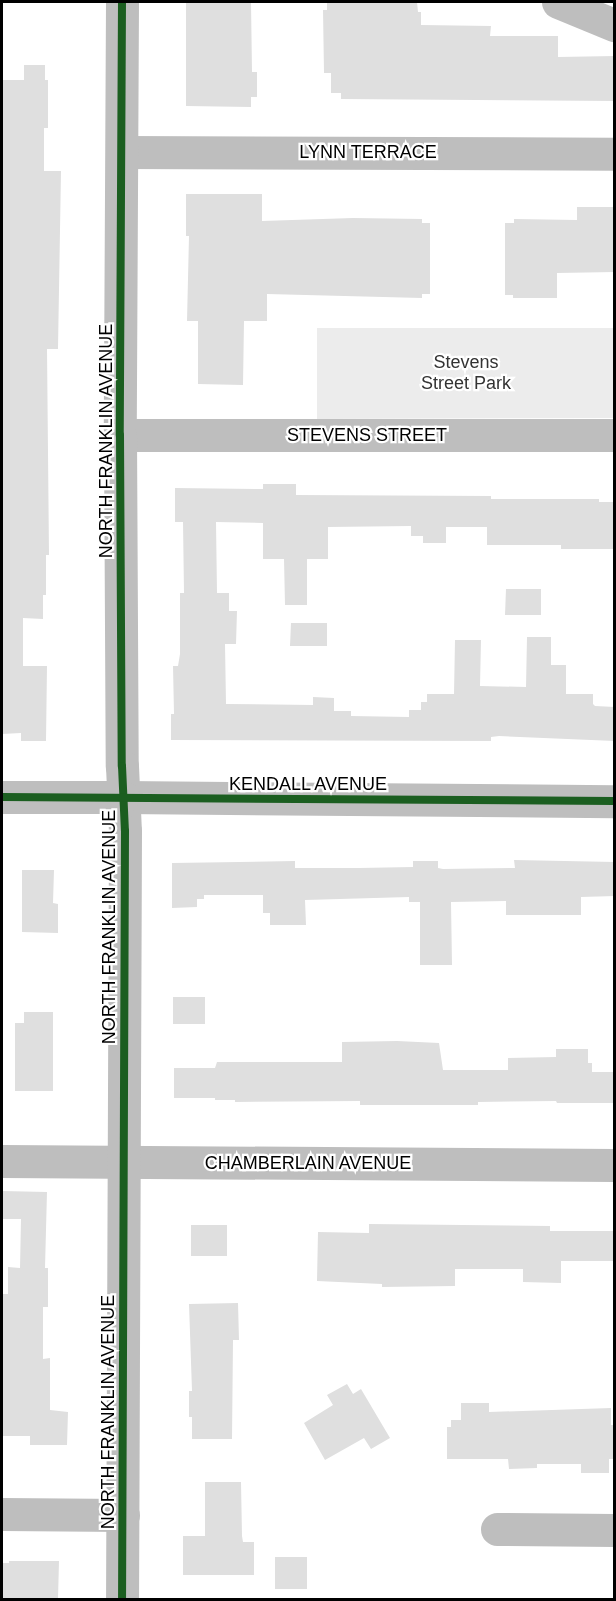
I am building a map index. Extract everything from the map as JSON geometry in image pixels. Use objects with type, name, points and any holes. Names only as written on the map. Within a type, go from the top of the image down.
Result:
[{"type":"street","name":"NORTH FRANKLIN AVENUE","points":[[122,2],[120,435],[125,831],[122,1599]]},
{"type":"street","points":[[558,2],[615,26]]},
{"type":"street","name":"LYNN TERRACE","points":[[122,152],[615,154]]},
{"type":"street","name":"STEVENS STREET","points":[[120,435],[615,435]]},
{"type":"street","name":"KENDALL AVENUE","points":[[2,797],[615,801]]},
{"type":"street","name":"CHAMBERLAIN AVENUE","points":[[2,1161],[615,1165]]},
{"type":"street","points":[[2,1514],[123,1515]]},
{"type":"street","points":[[497,1529],[615,1530]]},
{"type":"green space","name":"Stevens Street Park","points":[[317,328],[614,328],[614,418],[317,419]]},
{"type":"building","points":[[186,2],[251,2],[252,72],[257,72],[257,97],[251,97],[251,107],[186,106]]},
{"type":"building","points":[[327,2],[417,2],[418,12],[421,12],[421,25],[491,26],[490,36],[558,36],[558,57],[615,56],[615,101],[341,99],[341,93],[331,93],[331,73],[324,73],[323,10],[327,10]]},
{"type":"building","points":[[24,65],[45,65],[45,80],[48,80],[48,128],[44,128],[44,171],[61,171],[58,349],[47,349],[49,555],[46,555],[46,595],[43,595],[43,619],[23,618],[23,666],[47,666],[46,741],[21,741],[21,733],[2,734],[2,80],[24,80]]},
{"type":"building","points":[[186,194],[262,194],[262,221],[353,218],[422,219],[422,223],[430,223],[430,294],[422,294],[422,298],[267,294],[267,321],[244,321],[243,385],[198,384],[198,321],[187,321],[189,236],[186,236]]},
{"type":"building","points":[[577,207],[615,207],[615,272],[557,273],[557,298],[513,298],[513,295],[505,295],[505,223],[514,223],[514,219],[577,220]]},
{"type":"building","points":[[263,484],[296,484],[296,495],[599,499],[599,502],[615,502],[615,549],[561,549],[561,545],[487,545],[487,527],[446,527],[446,543],[423,543],[423,536],[411,536],[411,526],[328,527],[328,559],[307,559],[307,605],[285,605],[284,559],[263,559],[263,523],[216,522],[217,593],[229,593],[229,611],[237,611],[236,644],[225,644],[226,704],[313,705],[313,697],[334,698],[334,711],[351,711],[351,716],[409,717],[409,710],[421,710],[421,702],[427,702],[427,694],[454,694],[455,640],[481,640],[480,686],[526,687],[527,637],[551,637],[551,665],[566,665],[566,694],[593,694],[595,706],[615,707],[615,741],[499,736],[491,737],[491,741],[171,740],[171,714],[174,714],[173,666],[178,666],[180,654],[180,593],[184,593],[183,522],[175,522],[175,488],[263,489]]},
{"type":"building","points":[[506,589],[541,589],[541,615],[505,615]]},
{"type":"building","points":[[291,623],[327,623],[327,646],[290,646]]},
{"type":"building","points":[[514,860],[615,862],[615,896],[581,897],[581,915],[506,915],[506,901],[451,902],[452,965],[420,965],[420,902],[409,902],[409,897],[305,900],[306,925],[270,925],[270,913],[263,913],[263,895],[204,895],[204,899],[197,899],[197,907],[172,908],[172,863],[295,861],[295,868],[359,868],[413,867],[413,861],[438,861],[438,868],[443,869],[515,868]]},
{"type":"building","points":[[22,870],[54,870],[53,903],[58,904],[58,933],[22,932]]},
{"type":"building","points":[[173,997],[205,997],[205,1024],[173,1024]]},
{"type":"building","points":[[24,1012],[53,1012],[53,1091],[15,1091],[15,1023],[24,1023]]},
{"type":"building","points":[[342,1042],[439,1043],[443,1070],[508,1070],[508,1058],[556,1057],[556,1049],[588,1049],[588,1063],[592,1063],[592,1072],[615,1072],[615,1103],[557,1103],[556,1101],[478,1102],[478,1105],[360,1105],[360,1101],[235,1102],[235,1100],[215,1100],[215,1098],[174,1098],[174,1068],[215,1068],[217,1062],[342,1062]]},
{"type":"building","points":[[2,1191],[47,1192],[45,1268],[48,1268],[48,1307],[43,1307],[43,1359],[50,1358],[50,1410],[68,1412],[67,1445],[30,1445],[30,1436],[2,1436],[2,1294],[8,1294],[8,1267],[20,1268],[21,1219],[2,1219]]},
{"type":"building","points":[[369,1224],[550,1226],[550,1231],[615,1231],[615,1261],[561,1261],[561,1283],[523,1282],[523,1269],[455,1269],[455,1286],[382,1287],[382,1284],[317,1281],[318,1232],[369,1233]]},
{"type":"building","points":[[191,1225],[227,1225],[227,1256],[191,1256]]},
{"type":"building","points":[[238,1303],[239,1340],[233,1340],[232,1439],[192,1439],[192,1417],[189,1417],[189,1391],[192,1391],[189,1304]]},
{"type":"building","points":[[347,1384],[353,1394],[361,1389],[390,1438],[371,1449],[364,1438],[325,1460],[304,1423],[333,1405],[327,1395]]},
{"type":"building","points":[[461,1403],[489,1403],[489,1412],[611,1408],[611,1425],[615,1425],[615,1459],[609,1459],[609,1473],[581,1473],[581,1464],[537,1464],[537,1468],[509,1469],[508,1459],[447,1459],[447,1427],[451,1427],[451,1420],[461,1420]]},
{"type":"building","points":[[205,1482],[241,1482],[242,1536],[243,1542],[254,1542],[254,1575],[183,1575],[183,1536],[205,1536]]},
{"type":"building","points":[[275,1557],[307,1557],[307,1589],[275,1589]]},
{"type":"building","points":[[9,1561],[59,1561],[58,1599],[2,1599],[2,1563],[9,1563]]},
{"type":"cycle path","points":[[122,2],[120,435],[122,766],[125,831],[122,1600]]},
{"type":"cycle path","points":[[2,797],[614,801]]}]
